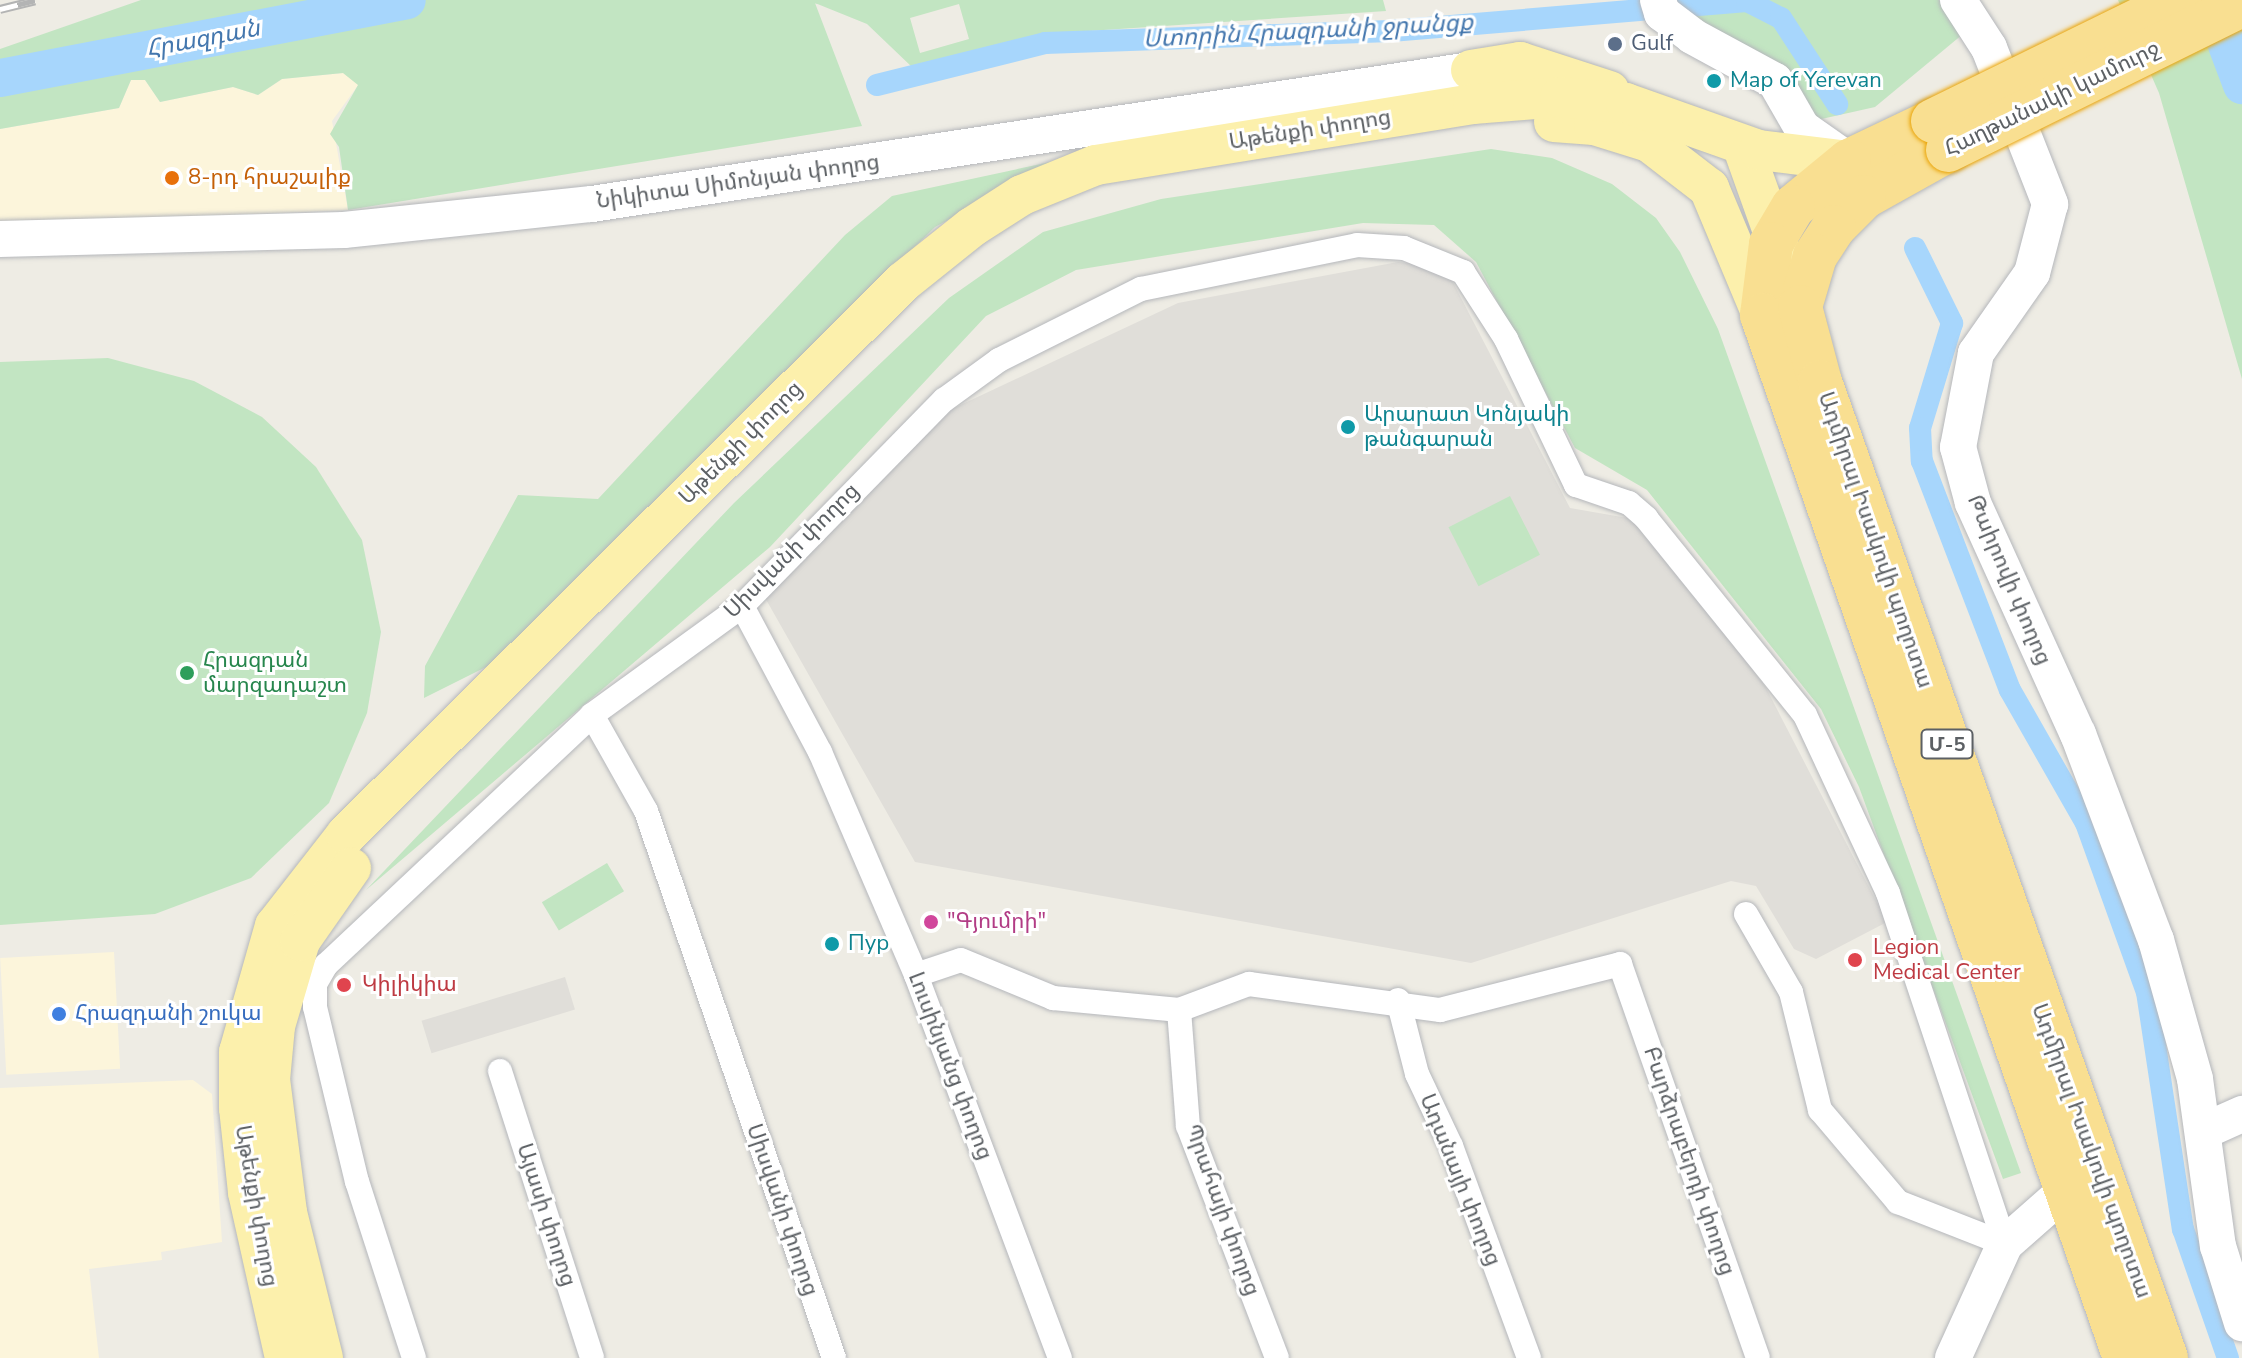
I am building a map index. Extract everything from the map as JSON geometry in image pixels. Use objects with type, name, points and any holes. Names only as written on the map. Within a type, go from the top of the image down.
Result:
[{"type":"highway","name":"Հաղթանակի կամուրջ","points":[[1781,311],[1857,179],[1941,136],[2180,0]]},
{"type":"highway","name":"Հաղթանակի կամուրջ","points":[[1941,136],[2242,5]]},
{"type":"highway","name":"Ադմիրալ Իսակովի պողոտա","points":[[1857,179],[1803,197],[1775,238],[1781,311],[2082,1186],[2125,1358]]},
{"type":"highway","name":"Ադմիրալ Իսակովի պողոտա","points":[[2082,1186],[2166,1358]]},
{"type":"main road","points":[[1471,70],[1520,62],[1556,68],[1626,103]]},
{"type":"main road","points":[[1471,70],[1528,81],[1536,88],[1533,99]]},
{"type":"main road","name":"Աթենքի փողոց","points":[[285,1358],[244,1165],[239,1052],[275,926],[346,835],[903,282],[999,209],[1075,172],[1128,158],[1533,99],[1626,103],[1742,145],[1857,179]]},
{"type":"main road","name":"Աթենքի փողոց","points":[[323,1358],[283,1191],[270,1080],[286,980],[312,920],[354,864],[945,278],[1036,215],[1081,196],[1446,131],[1594,125],[1649,142],[1709,188]]},
{"type":"main road","points":[[1742,145],[1775,238]]},
{"type":"main road","points":[[1709,188],[1803,197]]},
{"type":"main road","name":"Ադմիրալ Իսակովի պողոտա","points":[[1709,188],[1781,311]]},
{"type":"street","name":"Թաիրովի փողոց","points":[[1958,0],[1989,48],[2036,155],[2050,204],[2032,273],[1976,353],[1958,447],[1973,503],[2078,734],[2156,940],[2204,1131],[2218,1246],[2242,1323]]},
{"type":"street","points":[[1660,6],[1775,81],[1802,128],[1857,179]]},
{"type":"street","name":"Նիկիտա Սիմոնյան փողոց","points":[[0,239],[344,230],[592,204],[1471,70]]},
{"type":"street","name":"Սիսվանի փողոց","points":[[834,1358],[646,811],[592,715],[742,606],[944,400],[999,360],[1141,289],[1357,245],[1404,248],[1463,272],[1506,339],[1576,485],[1629,503],[1646,518],[1805,715],[1888,893],[2005,1244]]},
{"type":"street","name":"Լուսինյանց փողոց","points":[[742,606],[820,752],[916,975],[1060,1358]]},
{"type":"street","points":[[414,1358],[357,1182],[315,984],[326,965],[592,715]]},
{"type":"street","points":[[1746,914],[1791,992],[1820,1110],[1898,1202],[2005,1244]]},
{"type":"street","points":[[916,975],[961,960],[1053,998],[1179,1010],[1249,984],[1398,1000]]},
{"type":"street","name":"Բարձրաբերդի փողոց","points":[[1398,1000],[1440,1010],[1620,964],[1758,1358]]},
{"type":"street","name":"Ադանայի փողոց","points":[[1398,1000],[1417,1074],[1451,1146],[1529,1358]]},
{"type":"street","name":"Պրահայի փողոց","points":[[1179,1010],[1188,1126],[1277,1358]]},
{"type":"street","name":"Այասի փողոց","points":[[500,1071],[592,1358]]},
{"type":"street","points":[[2204,1131],[2242,1114]]},
{"type":"street","points":[[1953,1358],[2005,1244],[2082,1186]]},
{"type":"shaded area","name":"8-րդ հրաշալիք","points":[[343,73],[359,84],[332,121],[348,210],[0,225],[0,129],[119,108],[131,80],[145,80],[160,102],[233,87],[258,95],[282,79]]},
{"type":"shaded area","points":[[1398,262],[1445,267],[1570,508],[1639,520],[1765,686],[1887,922],[1816,959],[1794,949],[1756,886],[1731,881],[1471,963],[915,862],[764,596],[937,416],[1178,303]]},
{"type":"shaded area","name":"Հրազդանի շուկա","points":[[114,952],[120,1069],[6,1075],[0,958]]},
{"type":"shaded area","points":[[565,977],[575,1010],[431,1053],[422,1021]]},
{"type":"shaded area","points":[[193,1080],[212,1094],[222,1242],[161,1252],[162,1260],[89,1269],[99,1358],[0,1358],[0,1088]]},
{"type":"green space","points":[[141,0],[1383,0],[1386,11],[1044,34],[913,68],[867,24],[815,3],[862,126],[348,210],[339,147],[330,134],[358,85],[343,73],[282,79],[258,95],[233,87],[160,102],[145,80],[131,80],[119,108],[0,129],[0,49]],"holes":[[[959,4],[969,39],[920,53],[910,18]]]},
{"type":"green space","points":[[1689,0],[1939,0],[1963,34],[1875,107],[1817,120],[1688,20]]},
{"type":"green space","points":[[2118,0],[2242,0],[2242,379],[2159,93]]},
{"type":"green space","points":[[1491,149],[1552,158],[1612,184],[1656,218],[1680,252],[1718,329],[2021,1173],[2003,1179],[1859,787],[1821,709],[1647,490],[1575,448],[1476,262],[1434,225],[1363,223],[1076,270],[986,316],[770,547],[366,890],[734,503],[949,298],[1043,232],[1161,199]]},
{"type":"green space","points":[[1064,159],[935,227],[498,661],[424,698],[425,666],[518,495],[598,499],[845,235],[892,196]]},
{"type":"green space","name":"Հրազդան մարզադաշտ","points":[[108,358],[194,381],[262,417],[316,467],[362,540],[381,632],[367,713],[329,803],[251,878],[155,914],[0,925],[0,362]]},
{"type":"green space","points":[[1510,496],[1540,555],[1478,586],[1449,527]]},
{"type":"green space","points":[[607,863],[624,891],[559,930],[542,902]]},
{"type":"waterway","name":"Հրազդան","points":[[0,78],[407,0]]},
{"type":"waterway","name":"Հրազդան","points":[[2210,0],[2242,85]]},
{"type":"waterway","name":"Ստորին Հրազդանի ջրանցք","points":[[877,85],[1045,43],[1391,31],[1747,1],[1781,18],[1837,104]]},
{"type":"waterway","name":"Ստորին Հրազդանի ջրանցք","points":[[1915,248],[1952,323],[1920,428],[1922,461],[2010,690],[2086,823],[2147,992],[2183,1229],[2228,1358]]},
{"type":"railway","points":[[0,9],[35,0]]},
{"type":"place","name":"Gulf","points":[[1615,44]]},
{"type":"place","name":"Map of Yerevan","points":[[1714,81]]},
{"type":"place","name":"8-րդ հրաշալիք","points":[[172,178]]},
{"type":"place","name":"Արարատ Կոնյակի թանգարան","points":[[1348,427]]},
{"type":"place","name":"Հրազդան մարզադաշտ","points":[[187,673]]},
{"type":"place","name":"\"Գյումրի\"","points":[[931,922]]},
{"type":"place","name":"Пур","points":[[832,944]]},
{"type":"place","name":"Legion Medical Center","points":[[1855,960]]},
{"type":"place","name":"Կիլիկիա","points":[[344,985]]},
{"type":"place","name":"Հրազդանի շուկա","points":[[59,1014]]}]
